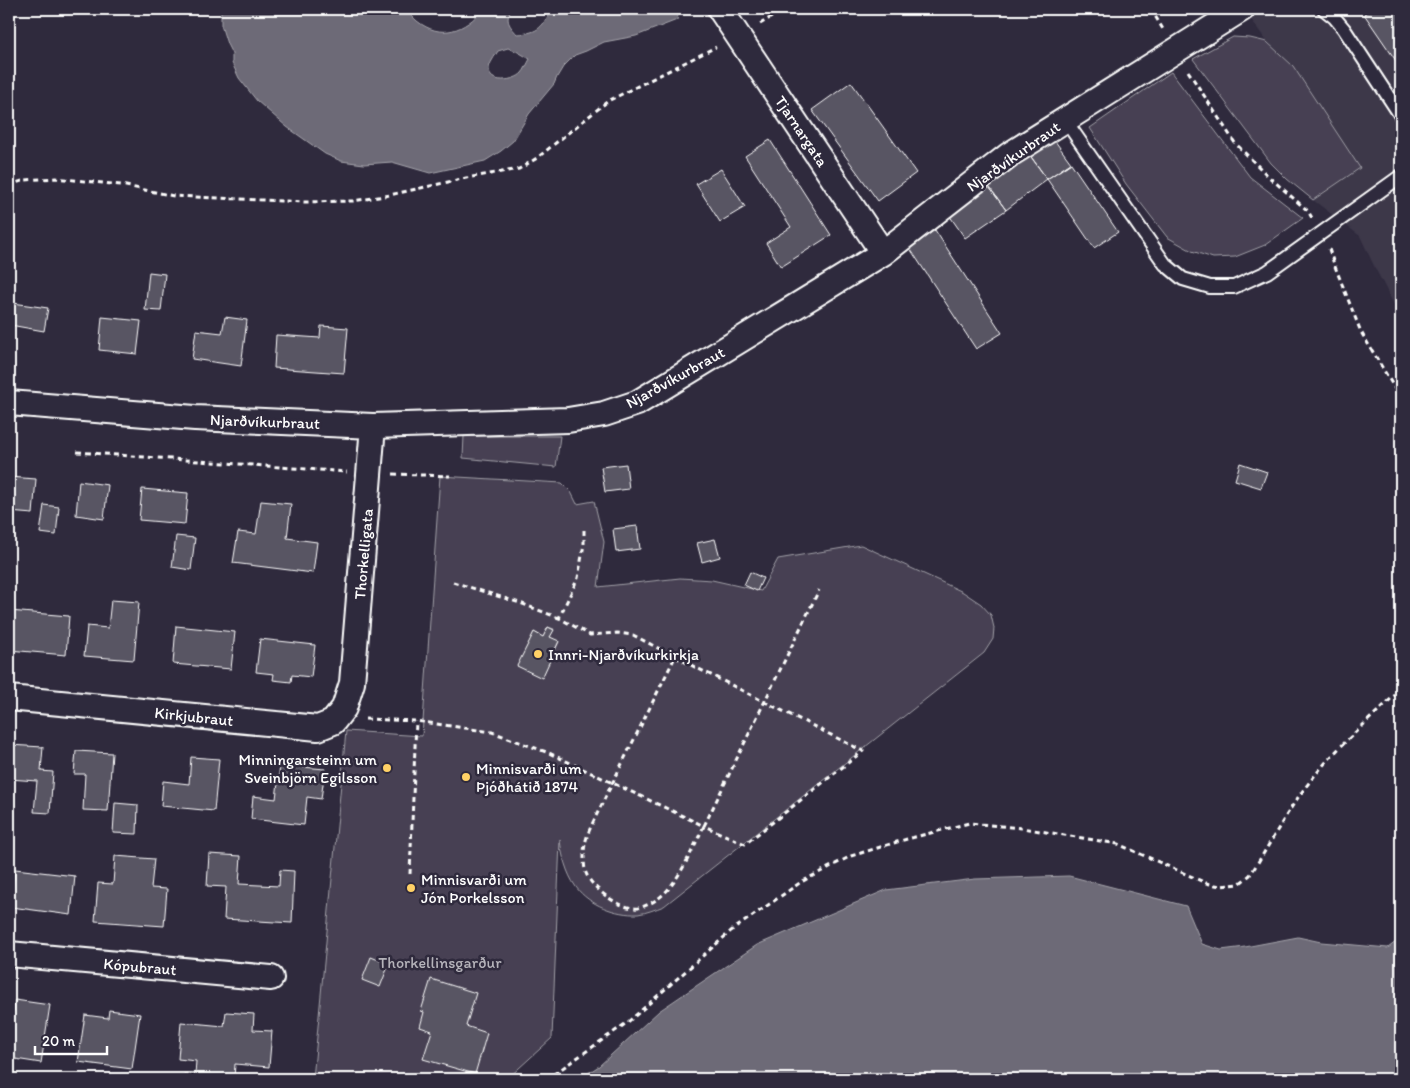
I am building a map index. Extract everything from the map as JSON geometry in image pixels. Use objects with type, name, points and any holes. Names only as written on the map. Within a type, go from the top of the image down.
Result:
[{"type":"street","name":"Tjarnargata","points":[[720,9],[883,253]]},
{"type":"street","name":"Njarðvíkurbraut","points":[[9,403],[195,418],[373,426],[568,420],[604,414],[637,403],[883,253],[1009,155],[1242,9]]},
{"type":"street","name":"Thorkelligata","points":[[332,722],[344,708],[352,683],[373,426]]},
{"type":"street","name":"Kirkjubraut","points":[[9,698],[318,728],[332,722]]},
{"type":"street","name":"Kópubraut","points":[[9,954],[271,978]]},
{"type":"lane","points":[[1324,9],[1344,29],[1401,116]]},
{"type":"lane","points":[[1065,120],[1165,264],[1183,278],[1210,287],[1234,287],[1267,272],[1401,176]]},
{"type":"path","points":[[9,184],[25,180],[56,178],[121,185],[174,196],[306,202],[353,201],[519,169],[537,158],[608,101],[739,37],[785,9]]},
{"type":"path","points":[[1150,9],[1235,143],[1262,171],[1308,211],[1328,245],[1361,332],[1401,396]]},
{"type":"path","points":[[77,452],[369,474],[450,476]]},
{"type":"path","points":[[558,618],[578,578],[584,544],[584,530]]},
{"type":"path","points":[[332,722],[361,718],[416,721],[492,732],[549,753],[745,844],[863,751],[632,636],[617,633],[590,635],[558,618],[520,603],[453,582]]},
{"type":"path","points":[[675,658],[612,783],[588,835],[584,853],[586,873],[595,888],[623,905],[638,908],[656,900],[673,884],[704,826],[819,590]]},
{"type":"path","points":[[547,1079],[628,1022],[731,931],[800,882],[850,856],[907,839],[969,823],[1022,828],[1118,844],[1206,883],[1220,886],[1239,884],[1250,875],[1298,797],[1329,758],[1401,687]]},
{"type":"path","points":[[410,874],[416,721]]},
{"type":"shaded area","points":[[220,9],[407,9],[417,21],[426,27],[444,31],[461,27],[476,17],[483,9],[511,9],[508,17],[509,23],[517,34],[531,32],[540,28],[554,9],[677,9],[679,11],[677,20],[636,36],[604,42],[575,55],[563,67],[554,84],[529,114],[513,141],[501,151],[485,161],[430,173],[392,162],[364,164],[341,161],[325,154],[287,127],[257,101],[239,78],[232,63],[232,54],[221,25]],"holes":[[[508,48],[530,59],[522,73],[514,78],[502,80],[493,78],[489,67],[498,51]]]},
{"type":"shaded area","points":[[1244,9],[1401,9],[1401,318],[1360,236],[1313,200],[1360,168],[1293,66],[1267,42]]},
{"type":"shaded area","points":[[1069,876],[1186,906],[1202,944],[1221,950],[1298,937],[1321,942],[1388,948],[1401,938],[1401,1079],[579,1079],[599,1066],[659,1011],[757,945],[886,890],[975,879]]},
{"type":"green space","points":[[1233,37],[1267,42],[1293,66],[1360,168],[1313,200],[1271,163],[1193,59]]},
{"type":"green space","points":[[1171,72],[1250,177],[1303,218],[1265,245],[1235,257],[1213,258],[1192,251],[1167,237],[1126,184],[1090,128]]},
{"type":"green space","points":[[464,436],[560,436],[556,467],[463,458]]},
{"type":"green space","name":"Thorkellinsgarður","points":[[440,476],[562,483],[571,492],[577,504],[594,501],[604,542],[598,587],[680,578],[712,580],[761,591],[778,559],[861,545],[963,592],[981,604],[991,615],[994,628],[993,639],[984,653],[664,906],[651,911],[630,914],[612,911],[588,899],[576,887],[570,876],[565,864],[560,840],[552,1038],[507,1079],[313,1079],[346,731],[422,736]],"holes":[[[548,627],[554,629],[550,637],[559,642],[542,677],[518,666],[534,632],[543,637]]]},
{"type":"building","points":[[1372,9],[1401,9],[1401,68],[1364,14]]},
{"type":"building","points":[[851,82],[916,173],[878,201],[812,110]]},
{"type":"building","points":[[1052,137],[1071,163],[1047,179],[1029,154]]},
{"type":"building","points":[[770,140],[831,235],[781,267],[766,243],[791,227],[745,156]]},
{"type":"building","points":[[1029,154],[1047,179],[1006,210],[987,184]]},
{"type":"building","points":[[1071,163],[1118,232],[1094,248],[1047,179]]},
{"type":"building","points":[[721,169],[745,207],[720,222],[696,184]]},
{"type":"building","points":[[987,184],[1006,210],[965,238],[947,212]]},
{"type":"building","points":[[935,230],[1002,333],[976,349],[909,247]]},
{"type":"building","points":[[149,272],[165,274],[161,311],[145,310]]},
{"type":"building","points":[[13,303],[48,308],[44,331],[10,325]]},
{"type":"building","points":[[102,317],[141,321],[137,354],[99,350]]},
{"type":"building","points":[[225,317],[247,320],[241,366],[192,359],[196,330],[222,333]]},
{"type":"building","points":[[321,326],[348,328],[344,373],[274,368],[276,335],[320,338]]},
{"type":"building","points":[[1240,463],[1267,472],[1261,488],[1235,480]]},
{"type":"building","points":[[626,464],[629,489],[605,492],[601,467]]},
{"type":"building","points":[[9,477],[36,479],[33,514],[9,512]]},
{"type":"building","points":[[79,481],[108,485],[104,519],[76,515]]},
{"type":"building","points":[[142,489],[188,493],[185,524],[139,520]]},
{"type":"building","points":[[261,501],[291,504],[287,538],[317,542],[313,573],[233,563],[238,532],[256,534]]},
{"type":"building","points":[[44,505],[59,507],[56,535],[40,533]]},
{"type":"building","points":[[637,526],[640,549],[616,552],[613,529]]},
{"type":"building","points":[[176,536],[195,538],[191,570],[172,567]]},
{"type":"building","points":[[715,539],[720,557],[702,562],[697,543]]},
{"type":"building","points":[[750,572],[763,578],[757,591],[744,585]]},
{"type":"building","points":[[111,600],[139,602],[134,660],[84,656],[87,626],[108,628]]},
{"type":"building","points":[[9,611],[69,616],[66,655],[9,650]]},
{"type":"building","points":[[176,626],[235,632],[231,669],[173,664]]},
{"type":"building","name":"Innri-Njarðvíkurkirkja","points":[[548,627],[554,630],[550,637],[559,641],[542,678],[517,666],[534,632],[543,637]]},
{"type":"building","points":[[260,639],[315,645],[311,677],[292,675],[291,682],[273,680],[274,674],[256,672]]},
{"type":"building","points":[[9,745],[43,747],[41,771],[53,772],[50,813],[34,812],[37,781],[9,779]]},
{"type":"building","points":[[76,751],[112,753],[108,811],[83,810],[85,774],[74,774]]},
{"type":"building","points":[[191,757],[219,759],[214,811],[161,806],[163,781],[189,784]]},
{"type":"building","points":[[280,765],[325,769],[321,799],[307,797],[304,825],[251,819],[253,796],[276,799]]},
{"type":"building","points":[[115,803],[138,805],[137,834],[113,833]]},
{"type":"building","points":[[209,854],[241,856],[239,884],[279,886],[280,870],[294,871],[292,923],[224,919],[226,887],[207,886]]},
{"type":"building","points":[[115,856],[154,859],[151,888],[167,889],[164,926],[95,921],[98,883],[113,884]]},
{"type":"building","points":[[15,869],[75,876],[71,915],[11,907]]},
{"type":"building","points":[[371,957],[389,964],[380,987],[362,980]]},
{"type":"building","points":[[431,979],[476,993],[466,1026],[487,1033],[475,1074],[423,1059],[432,1031],[420,1027],[424,1012],[421,1011]]},
{"type":"building","points":[[15,1000],[50,1005],[41,1063],[9,1058],[9,1010],[14,1011]]},
{"type":"building","points":[[109,1010],[140,1014],[132,1069],[78,1062],[85,1015],[108,1018]]},
{"type":"building","points":[[226,1012],[254,1014],[253,1030],[272,1031],[269,1067],[235,1064],[234,1079],[183,1079],[184,1074],[195,1075],[196,1061],[178,1059],[181,1022],[224,1026]]},
{"type":"place","name":"Innri-Njarðvíkurkirkja","points":[[538,654]]},
{"type":"place","name":"Minningarsteinn um Sveinbjörn Egilsson","points":[[387,768]]},
{"type":"place","name":"Minnisvarði um Þjóðhátið 1874","points":[[466,777]]},
{"type":"place","name":"Minnisvarði um Jón Þorkelsson","points":[[411,888]]}]
